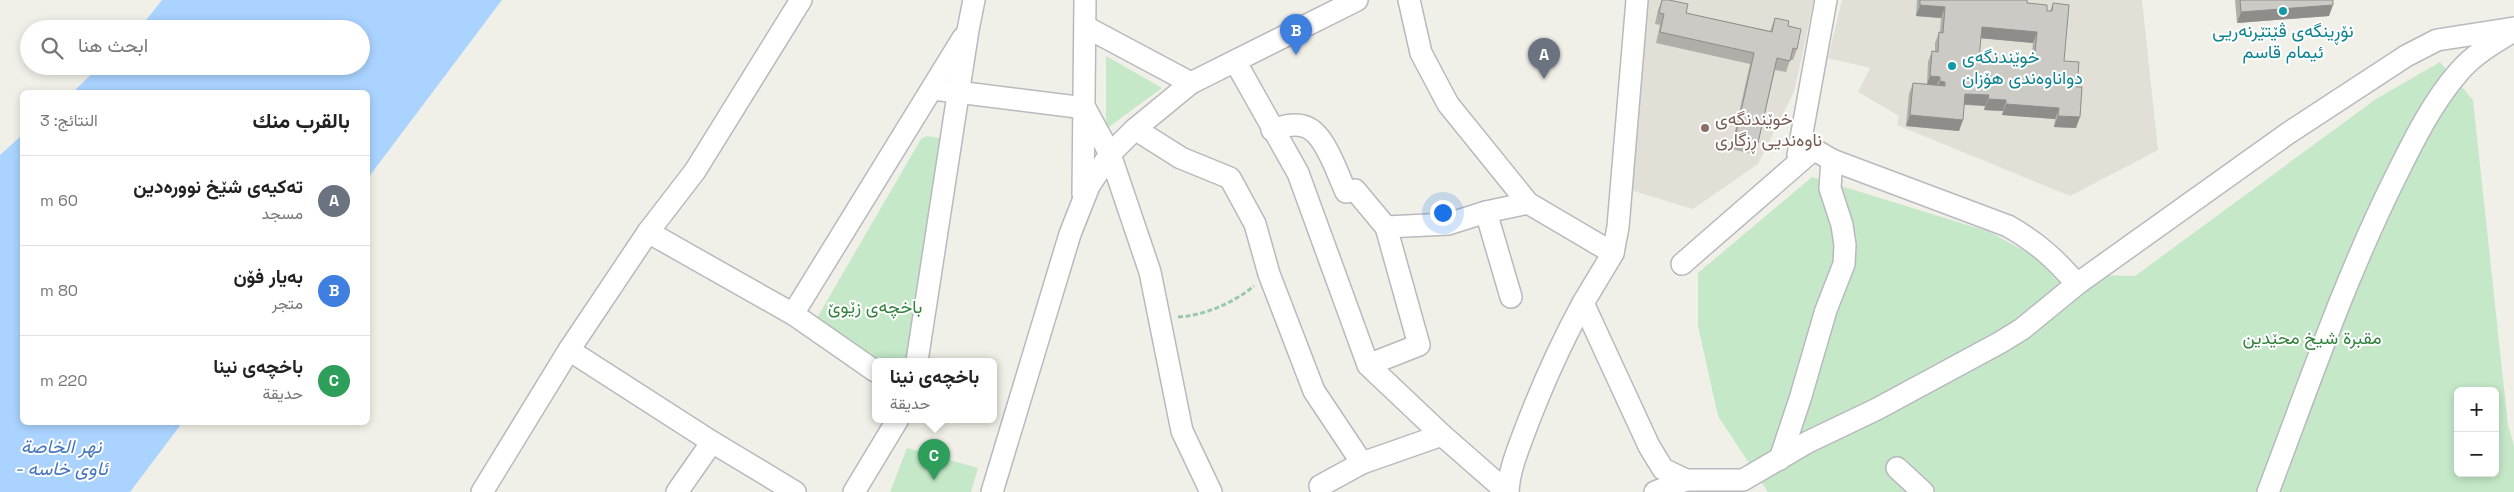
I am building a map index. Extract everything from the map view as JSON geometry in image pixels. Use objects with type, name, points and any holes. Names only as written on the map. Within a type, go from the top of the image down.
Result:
[{"type":"street","points":[[482,492],[569,350],[648,232],[695,171],[801,0]]},
{"type":"street","points":[[918,358],[958,92],[974,0]]},
{"type":"street","points":[[1082,202],[1085,108],[1085,0]]},
{"type":"street","points":[[992,492],[1057,274],[1082,202],[1110,154],[1135,129],[1191,84],[1357,0]]},
{"type":"street","points":[[1409,0],[1421,53],[1448,104],[1528,203],[1613,253]]},
{"type":"street","points":[[1507,492],[1511,469],[1535,403],[1560,344],[1613,253],[1618,227],[1636,0]]},
{"type":"street","points":[[1682,264],[1796,166],[1807,146],[1826,0]]},
{"type":"street","points":[[1086,27],[1191,84]]},
{"type":"street","points":[[1583,303],[1649,446],[1663,469],[1686,480],[1717,486],[1743,480],[2022,329],[2077,284],[2287,134],[2416,50],[2427,44],[2448,38],[2514,29]]},
{"type":"street","points":[[2268,492],[2371,226],[2410,150],[2433,109],[2457,74],[2483,49],[2514,29]]},
{"type":"street","points":[[793,314],[968,30]]},
{"type":"street","points":[[1235,61],[1272,130],[1298,173],[1368,365],[1442,435],[1507,492]]},
{"type":"street","points":[[932,89],[1085,108]]},
{"type":"street","points":[[1085,108],[1110,154],[1150,272],[1182,431],[1211,492]]},
{"type":"street","points":[[1272,130],[1292,125],[1304,126],[1318,133],[1346,192],[1355,190],[1386,227],[1418,345],[1368,365]]},
{"type":"street","points":[[1135,129],[1181,158],[1230,178],[1255,224],[1269,274],[1314,391],[1362,463]]},
{"type":"street","points":[[1807,146],[1832,160],[2008,226],[2032,239],[2048,252],[2077,284]]},
{"type":"street","points":[[1780,459],[1800,400],[1826,310],[1844,264],[1845,246],[1842,225],[1830,188],[1832,160]]},
{"type":"street","points":[[1386,227],[1448,224],[1486,212],[1528,203]]},
{"type":"street","points":[[1486,212],[1511,297]]},
{"type":"street","points":[[648,232],[793,314],[872,369]]},
{"type":"street","points":[[569,350],[712,442],[795,492]]},
{"type":"street","points":[[854,492],[896,423]]},
{"type":"street","points":[[1320,486],[1362,463],[1442,435]]},
{"type":"street","points":[[677,492],[712,442]]},
{"type":"street","points":[[1897,468],[1923,492]]},
{"type":"street","points":[[1655,492],[1686,480]]},
{"type":"path","points":[[1160,318],[1194,315],[1226,304],[1269,274]]},
{"type":"shaded area","name":"خوێندنگەی ناوەندیی ڕزگاری","points":[[1644,0],[1814,0],[1794,92],[1758,164],[1693,209],[1630,190]]},
{"type":"shaded area","points":[[1842,0],[2142,0],[2158,150],[2070,196],[1897,125],[1899,116],[1858,92],[1870,68],[1828,58]]},
{"type":"green space","points":[[1106,56],[1162,88],[1106,129]]},
{"type":"green space","name":"مقبرة شيخ محێدین","points":[[2440,62],[2473,100],[2508,425],[2514,446],[2514,492],[1768,492],[1718,416],[1698,326],[1698,273],[1812,177],[1990,232],[2030,254],[2058,274],[2135,276],[2376,99]]},
{"type":"green space","name":"باخچەی زێوێ","points":[[927,136],[941,138],[945,144],[910,358],[872,359],[814,323],[921,139]]},
{"type":"green space","points":[[907,448],[978,468],[971,492],[890,492]]},
{"type":"water","points":[[162,0],[502,0],[370,175],[370,90],[75,90],[91,75],[370,75],[370,20],[146,20]]},
{"type":"water","name":"نهر الخاصة - ئاوی خاسە","points":[[20,137],[20,425],[180,425],[130,492],[0,492],[0,155]]},
{"type":"building","points":[[1662,0],[1688,4],[1686,13],[1772,32],[1775,18],[1789,21],[1788,26],[1801,29],[1797,49],[1793,48],[1790,61],[1777,58],[1758,143],[1735,138],[1754,53],[1660,32],[1664,14],[1659,13]]},
{"type":"building","name":"خوێندنگەی دواناوەندی هۆزان","points":[[1920,0],[2027,0],[2027,3],[2047,5],[2047,11],[2052,11],[2053,3],[2069,5],[2064,61],[2079,62],[2077,87],[2082,87],[2080,117],[2058,116],[2059,108],[2006,104],[2006,100],[1988,99],[1989,95],[1965,94],[1963,120],[1910,115],[1913,83],[1945,86],[1945,82],[1940,81],[1940,77],[1930,76],[1932,51],[1938,52],[1939,32],[1943,33],[1945,7],[1920,5]],"holes":[[[1982,27],[2037,32],[2034,63],[1979,58]]]},
{"type":"building","points":[[2240,0],[2333,0],[2333,5],[2241,12]]},
{"type":"place","name":"نۆڕینگەی ڤێتێرنەریی ئیمام قاسم","points":[[2283,11]]},
{"type":"place","name":"بەیار فۆن","points":[[1296,55]]},
{"type":"place","name":"خوێندنگەی دواناوەندی هۆزان","points":[[1952,66]]},
{"type":"place","name":"تەکیەی شێخ نوورەدین","points":[[1544,79]]},
{"type":"place","name":"خوێندنگەی ناوەندیی ڕزگاری","points":[[1705,128]]},
{"type":"place","name":"باخچەی نینا","points":[[934,480]]}]
